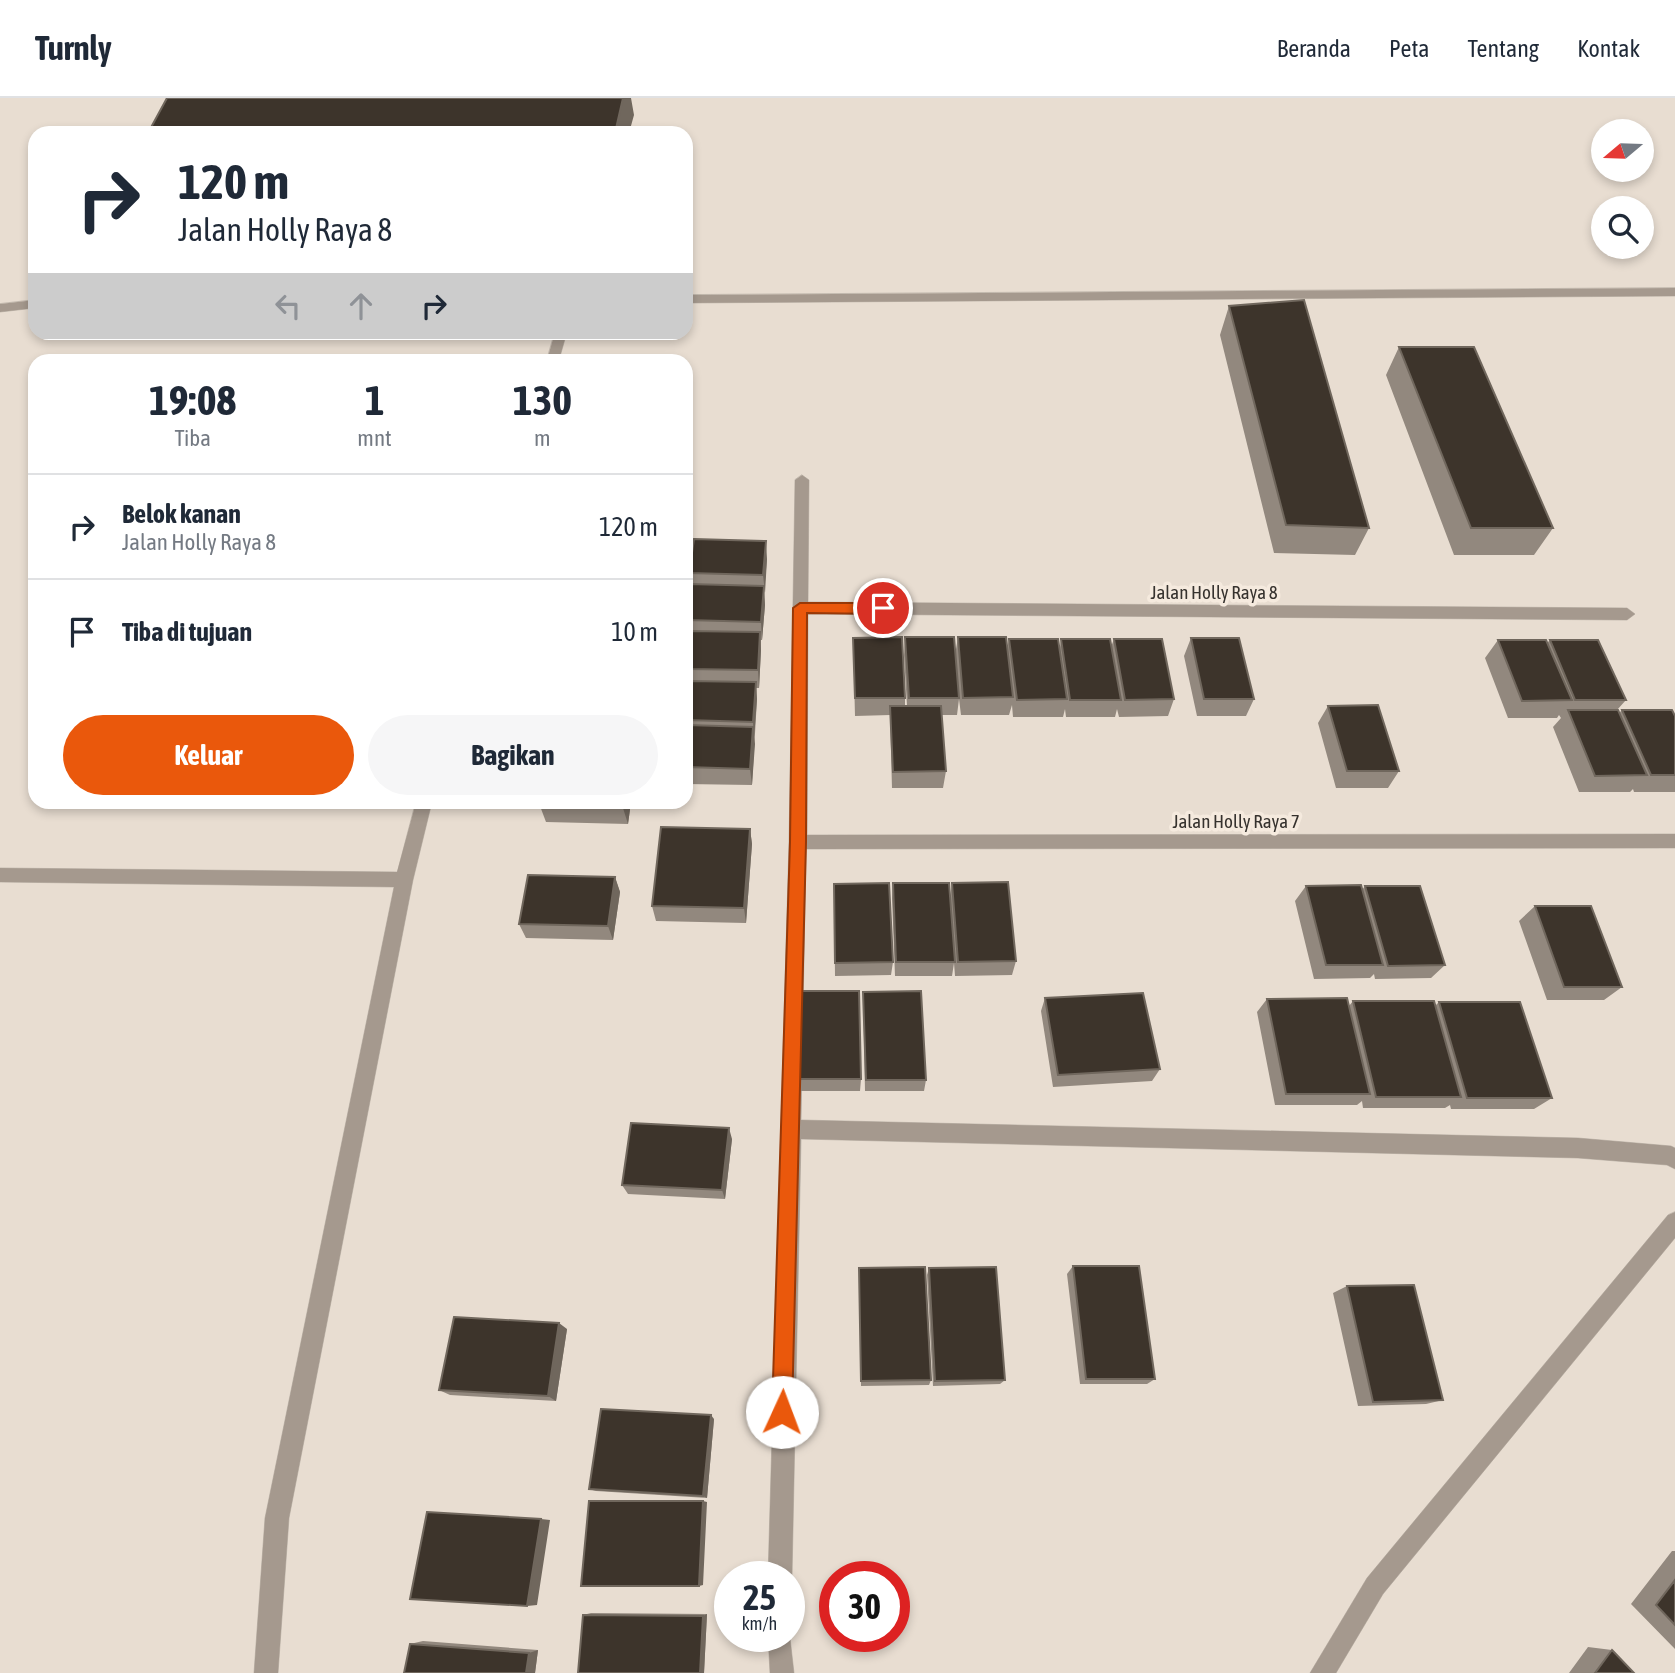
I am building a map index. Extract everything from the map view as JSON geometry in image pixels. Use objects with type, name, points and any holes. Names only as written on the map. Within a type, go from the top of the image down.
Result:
[{"type":"street","points":[[693,299],[1675,292]]},
{"type":"street","points":[[0,308],[28,305]]},
{"type":"street","points":[[780,1561],[798,842],[802,480]]},
{"type":"street","name":"Jalan Holly Raya 8","points":[[800,608],[1628,614]]},
{"type":"street","points":[[266,1673],[277,1518],[404,880],[422,809]]},
{"type":"street","name":"Jalan Holly Raya 7","points":[[798,842],[1675,841]]},
{"type":"street","points":[[0,874],[404,880]]},
{"type":"street","points":[[790,1129],[1578,1148],[1673,1156]]},
{"type":"street","points":[[1322,1673],[1375,1586],[1675,1222]]},
{"type":"street","points":[[781,1652],[782,1673]]},
{"type":"building","points":[[167,98],[623,98],[617,126],[152,126]]},
{"type":"building","points":[[1304,300],[1369,528],[1286,525],[1229,306]]},
{"type":"building","points":[[1399,347],[1474,347],[1553,528],[1471,528]]},
{"type":"building","points":[[694,539],[766,541],[763,575],[693,573]]},
{"type":"building","points":[[693,584],[764,586],[761,622],[693,620]]},
{"type":"building","points":[[693,631],[760,632],[758,670],[693,669]]},
{"type":"building","points":[[902,637],[905,698],[855,698],[853,638]]},
{"type":"building","points":[[905,637],[954,637],[959,698],[909,698]]},
{"type":"building","points":[[958,637],[1006,637],[1013,697],[963,698]]},
{"type":"building","points":[[1191,638],[1239,638],[1254,699],[1204,699]]},
{"type":"building","points":[[1009,639],[1058,639],[1067,699],[1017,700]]},
{"type":"building","points":[[1061,639],[1110,639],[1121,700],[1070,700]]},
{"type":"building","points":[[1114,639],[1162,639],[1174,699],[1125,700]]},
{"type":"building","points":[[1498,640],[1546,640],[1572,700],[1522,701]]},
{"type":"building","points":[[1550,640],[1598,640],[1626,700],[1575,700]]},
{"type":"building","points":[[693,681],[756,682],[753,722],[693,720]]},
{"type":"building","points":[[1378,705],[1399,771],[1347,771],[1328,706]]},
{"type":"building","points":[[890,706],[941,706],[946,771],[893,772]]},
{"type":"building","points":[[1568,710],[1618,710],[1647,775],[1595,776]]},
{"type":"building","points":[[1622,710],[1672,710],[1675,716],[1675,775],[1651,775]]},
{"type":"building","points":[[693,725],[753,727],[750,769],[693,767]]},
{"type":"building","points":[[661,827],[750,829],[744,908],[652,906]]},
{"type":"building","points":[[528,875],[615,877],[608,926],[519,924]]},
{"type":"building","points":[[1008,882],[1016,961],[958,962],[952,883]]},
{"type":"building","points":[[889,883],[893,962],[835,963],[834,884]]},
{"type":"building","points":[[893,883],[949,883],[955,962],[896,962]]},
{"type":"building","points":[[1361,885],[1383,965],[1326,965],[1306,886]]},
{"type":"building","points":[[1365,886],[1420,886],[1445,965],[1388,966]]},
{"type":"building","points":[[1535,906],[1591,906],[1622,987],[1564,987]]},
{"type":"building","points":[[800,991],[859,991],[861,1079],[800,1079]]},
{"type":"building","points":[[921,991],[926,1080],[866,1080],[863,992]]},
{"type":"building","points":[[1143,993],[1160,1069],[1058,1075],[1045,998]]},
{"type":"building","points":[[1347,998],[1370,1094],[1286,1094],[1267,999]]},
{"type":"building","points":[[1353,1001],[1434,1001],[1461,1097],[1376,1097]]},
{"type":"building","points":[[1439,1002],[1520,1002],[1552,1098],[1467,1098]]},
{"type":"building","points":[[631,1123],[729,1128],[722,1190],[622,1185]]},
{"type":"building","points":[[1073,1266],[1139,1266],[1155,1379],[1086,1379]]},
{"type":"building","points":[[925,1267],[931,1380],[861,1381],[859,1268]]},
{"type":"building","points":[[996,1267],[1005,1380],[935,1381],[929,1268]]},
{"type":"building","points":[[1414,1285],[1443,1400],[1373,1402],[1347,1286]]},
{"type":"building","points":[[454,1317],[559,1323],[548,1396],[439,1390]]},
{"type":"building","points":[[601,1409],[711,1415],[703,1496],[589,1489]]},
{"type":"building","points":[[589,1501],[703,1501],[699,1586],[581,1586]]},
{"type":"building","points":[[427,1512],[541,1519],[527,1606],[410,1599]]},
{"type":"building","points":[[1675,1580],[1675,1625],[1656,1605]]},
{"type":"building","points":[[583,1615],[703,1616],[700,1673],[578,1673]]},
{"type":"building","points":[[410,1644],[529,1653],[526,1673],[404,1673]]},
{"type":"building","points":[[1612,1650],[1634,1673],[1595,1673]]},
{"type":"route","points":[[782,1412],[798,842],[800,608],[883,608]]}]
